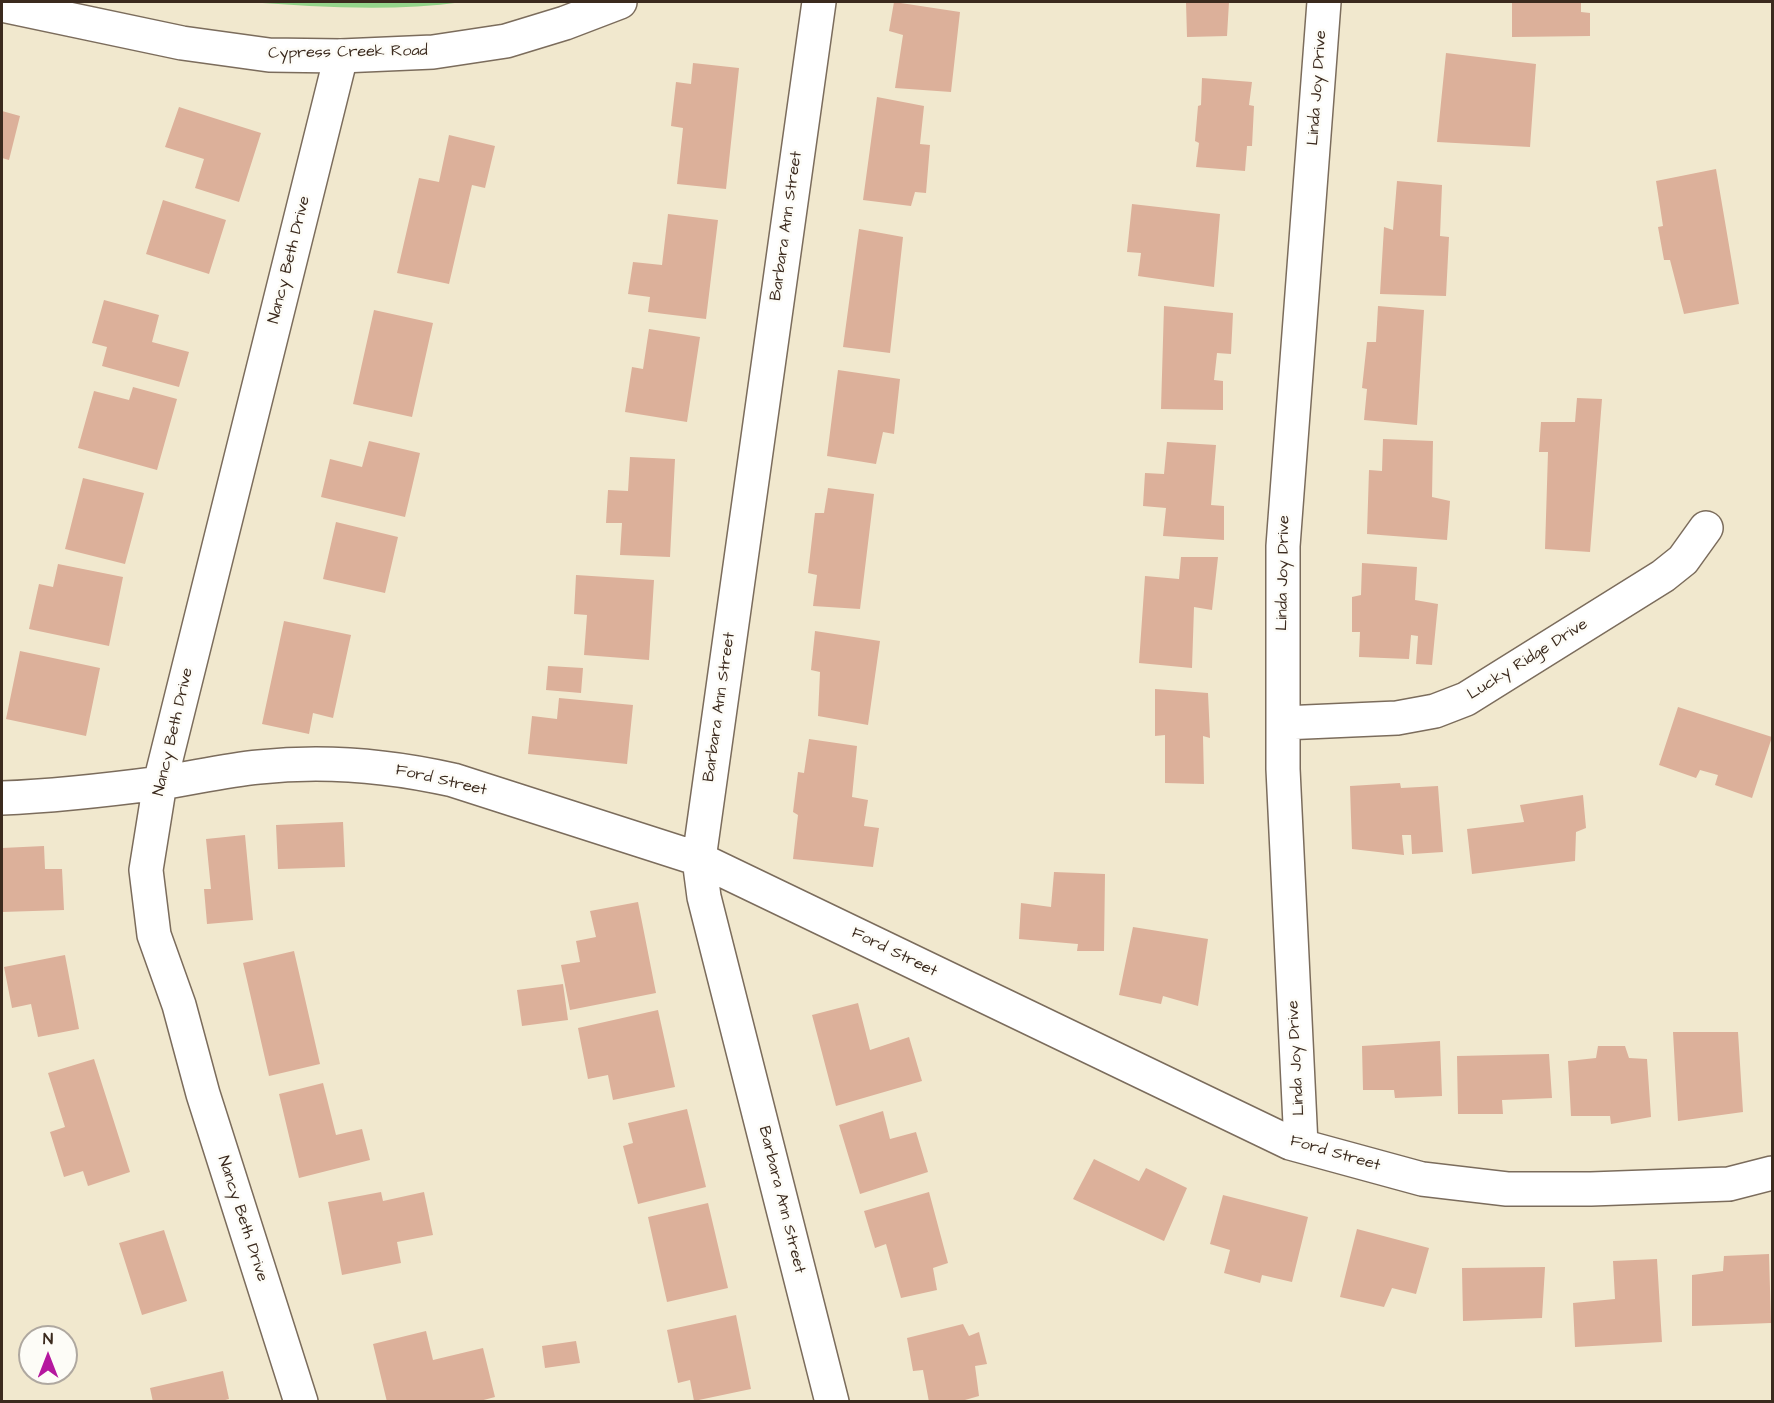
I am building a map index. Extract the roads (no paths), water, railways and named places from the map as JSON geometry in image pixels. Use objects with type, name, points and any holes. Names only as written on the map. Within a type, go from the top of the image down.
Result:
[{"type":"street","name":"Cypress Creek Road","points":[[2,5],[182,43],[268,55],[341,56],[433,52],[506,41],[620,2]]},
{"type":"street","name":"Barbara Ann Street","points":[[819,2],[699,859],[704,897],[832,1401]]},
{"type":"street","name":"Linda Joy Drive","points":[[1301,1145],[1283,781],[1283,546],[1324,2]]},
{"type":"street","name":"Nancy Beth Drive","points":[[301,1401],[203,1095],[178,1005],[154,935],[146,870],[160,783],[341,56]]},
{"type":"street","name":"Lucky Ridge Drive","points":[[1283,723],[1397,718],[1435,711],[1466,699],[1663,576],[1683,560],[1706,528]]},
{"type":"street","name":"Ford Street","points":[[2,798],[55,796],[160,783],[259,767],[371,766],[413,771],[453,780],[699,859],[1290,1143],[1422,1179],[1507,1189],[1591,1189],[1729,1184],[1773,1173]]}]
